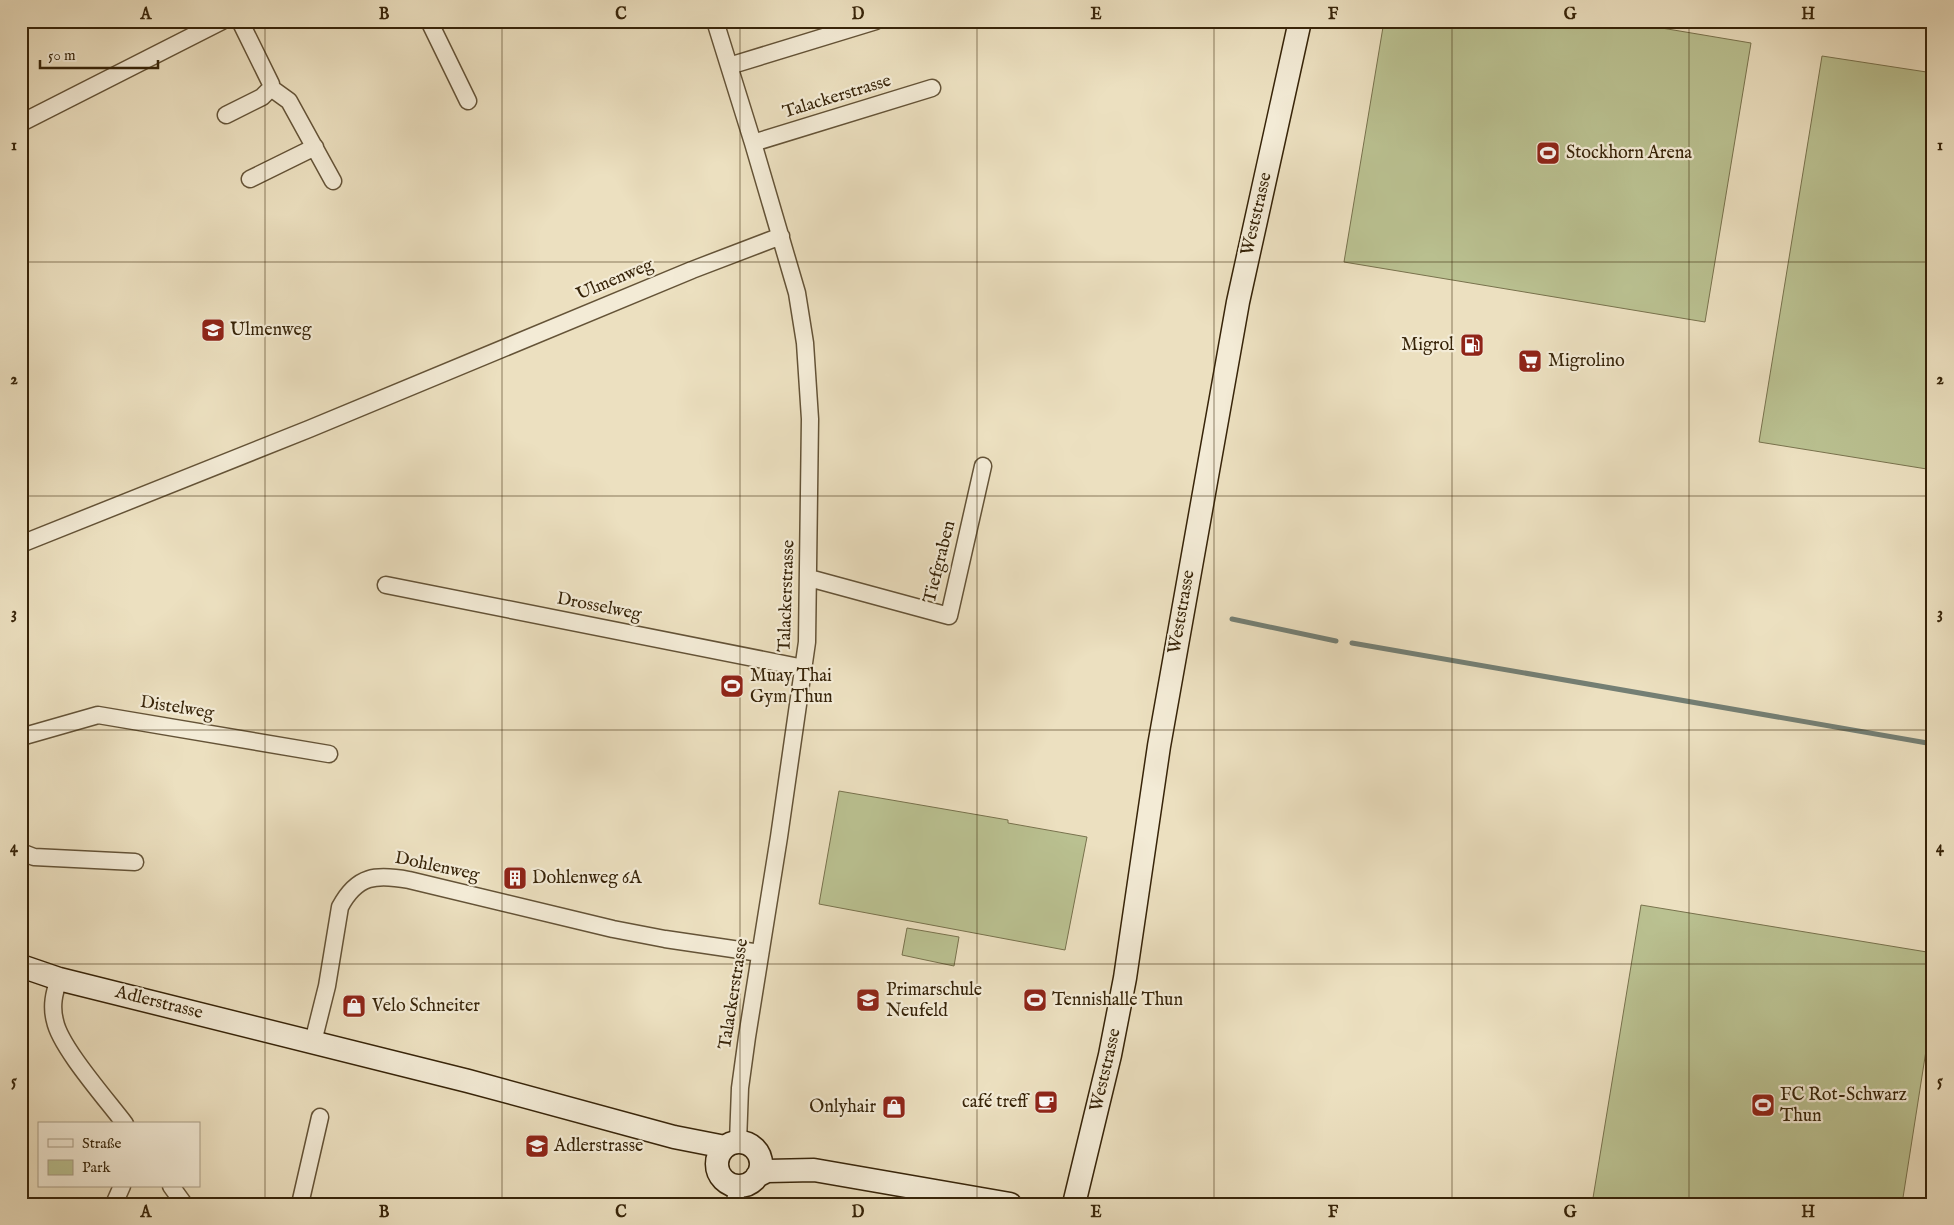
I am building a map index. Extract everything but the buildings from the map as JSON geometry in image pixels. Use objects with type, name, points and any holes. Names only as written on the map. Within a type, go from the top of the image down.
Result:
[{"type":"street","points":[[21,123],[222,21]]},
{"type":"street","points":[[240,21],[272,88],[289,100],[333,181]]},
{"type":"street","points":[[429,21],[468,101]]},
{"type":"street","name":"Talackerstrasse","points":[[715,21],[797,293],[808,379],[809,616],[804,668],[740,1088],[739,1146]]},
{"type":"street","points":[[729,66],[876,21]]},
{"type":"street","name":"Weststrasse","points":[[1074,1204],[1110,1055],[1125,978],[1159,746],[1236,310],[1300,21]]},
{"type":"street","points":[[226,114],[262,97],[272,88]]},
{"type":"street","name":"Talackerstrasse","points":[[753,143],[932,88]]},
{"type":"street","points":[[250,179],[315,147]]},
{"type":"street","name":"Ulmenweg","points":[[21,544],[308,429],[692,270],[781,236]]},
{"type":"street","name":"Tiefgraben","points":[[809,578],[948,616],[983,466]]},
{"type":"street","name":"Drosselweg","points":[[386,585],[804,668]]},
{"type":"street","name":"Distelweg","points":[[21,737],[98,715],[328,754]]},
{"type":"street","points":[[21,852],[34,857],[135,862]]},
{"type":"street","name":"Dohlenweg","points":[[313,1042],[327,986],[340,907],[357,885],[374,877],[389,876],[409,880],[613,929],[760,953]]},
{"type":"street","name":"Adlerstrasse","points":[[21,966],[59,979],[487,1086],[674,1137],[739,1146],[790,1158],[814,1170]]},
{"type":"street","points":[[59,979],[53,1002],[55,1021],[59,1033],[124,1122]]},
{"type":"street","points":[[300,1204],[320,1117]]},
{"type":"street","name":"Adlerstrasse","points":[[674,1137],[730,1187]]},
{"type":"street","points":[[757,1176],[760,1170],[760,1158],[739,1146],[718,1158],[730,1187],[747,1184],[767,1171],[814,1170],[1010,1204]]},
{"type":"street","points":[[114,1204],[121,1188]]},
{"type":"street","points":[[172,1188],[184,1204]]},
{"type":"green space","name":"Stockhorn Arena","points":[[1384,21],[1620,21],[1751,43],[1705,322],[1344,262]]},
{"type":"green space","points":[[1822,56],[1933,73],[1933,470],[1759,442]]},
{"type":"green space","points":[[839,791],[1008,820],[1008,823],[1087,837],[1065,950],[819,904]]},
{"type":"green space","name":"FC Rot-Schwarz Thun","points":[[1641,905],[1933,953],[1933,1006],[1902,1204],[1592,1204]]},
{"type":"green space","points":[[907,928],[959,937],[954,966],[902,955]]},
{"type":"waterway","points":[[1232,619],[1336,641]]},
{"type":"waterway","points":[[1352,643],[1933,744]]},
{"type":"place","name":"Stockhorn Arena","points":[[1548,153]]},
{"type":"place","name":"Ulmenweg","points":[[213,330]]},
{"type":"place","name":"Migrol","points":[[1472,345]]},
{"type":"place","name":"Migrolino","points":[[1530,361]]},
{"type":"place","name":"Muay Thai Gym Thun","points":[[732,686]]},
{"type":"place","name":"Dohlenweg 6A","points":[[515,878]]},
{"type":"place","name":"Primarschule Neufeld","points":[[868,1000]]},
{"type":"place","name":"Tennishalle Thun","points":[[1035,1000]]},
{"type":"place","name":"Velo Schneiter","points":[[354,1006]]},
{"type":"place","name":"café treff","points":[[1046,1102]]},
{"type":"place","name":"FC Rot-Schwarz Thun","points":[[1763,1105]]},
{"type":"place","name":"Onlyhair","points":[[894,1107]]},
{"type":"place","name":"Adlerstrasse","points":[[537,1146]]}]
